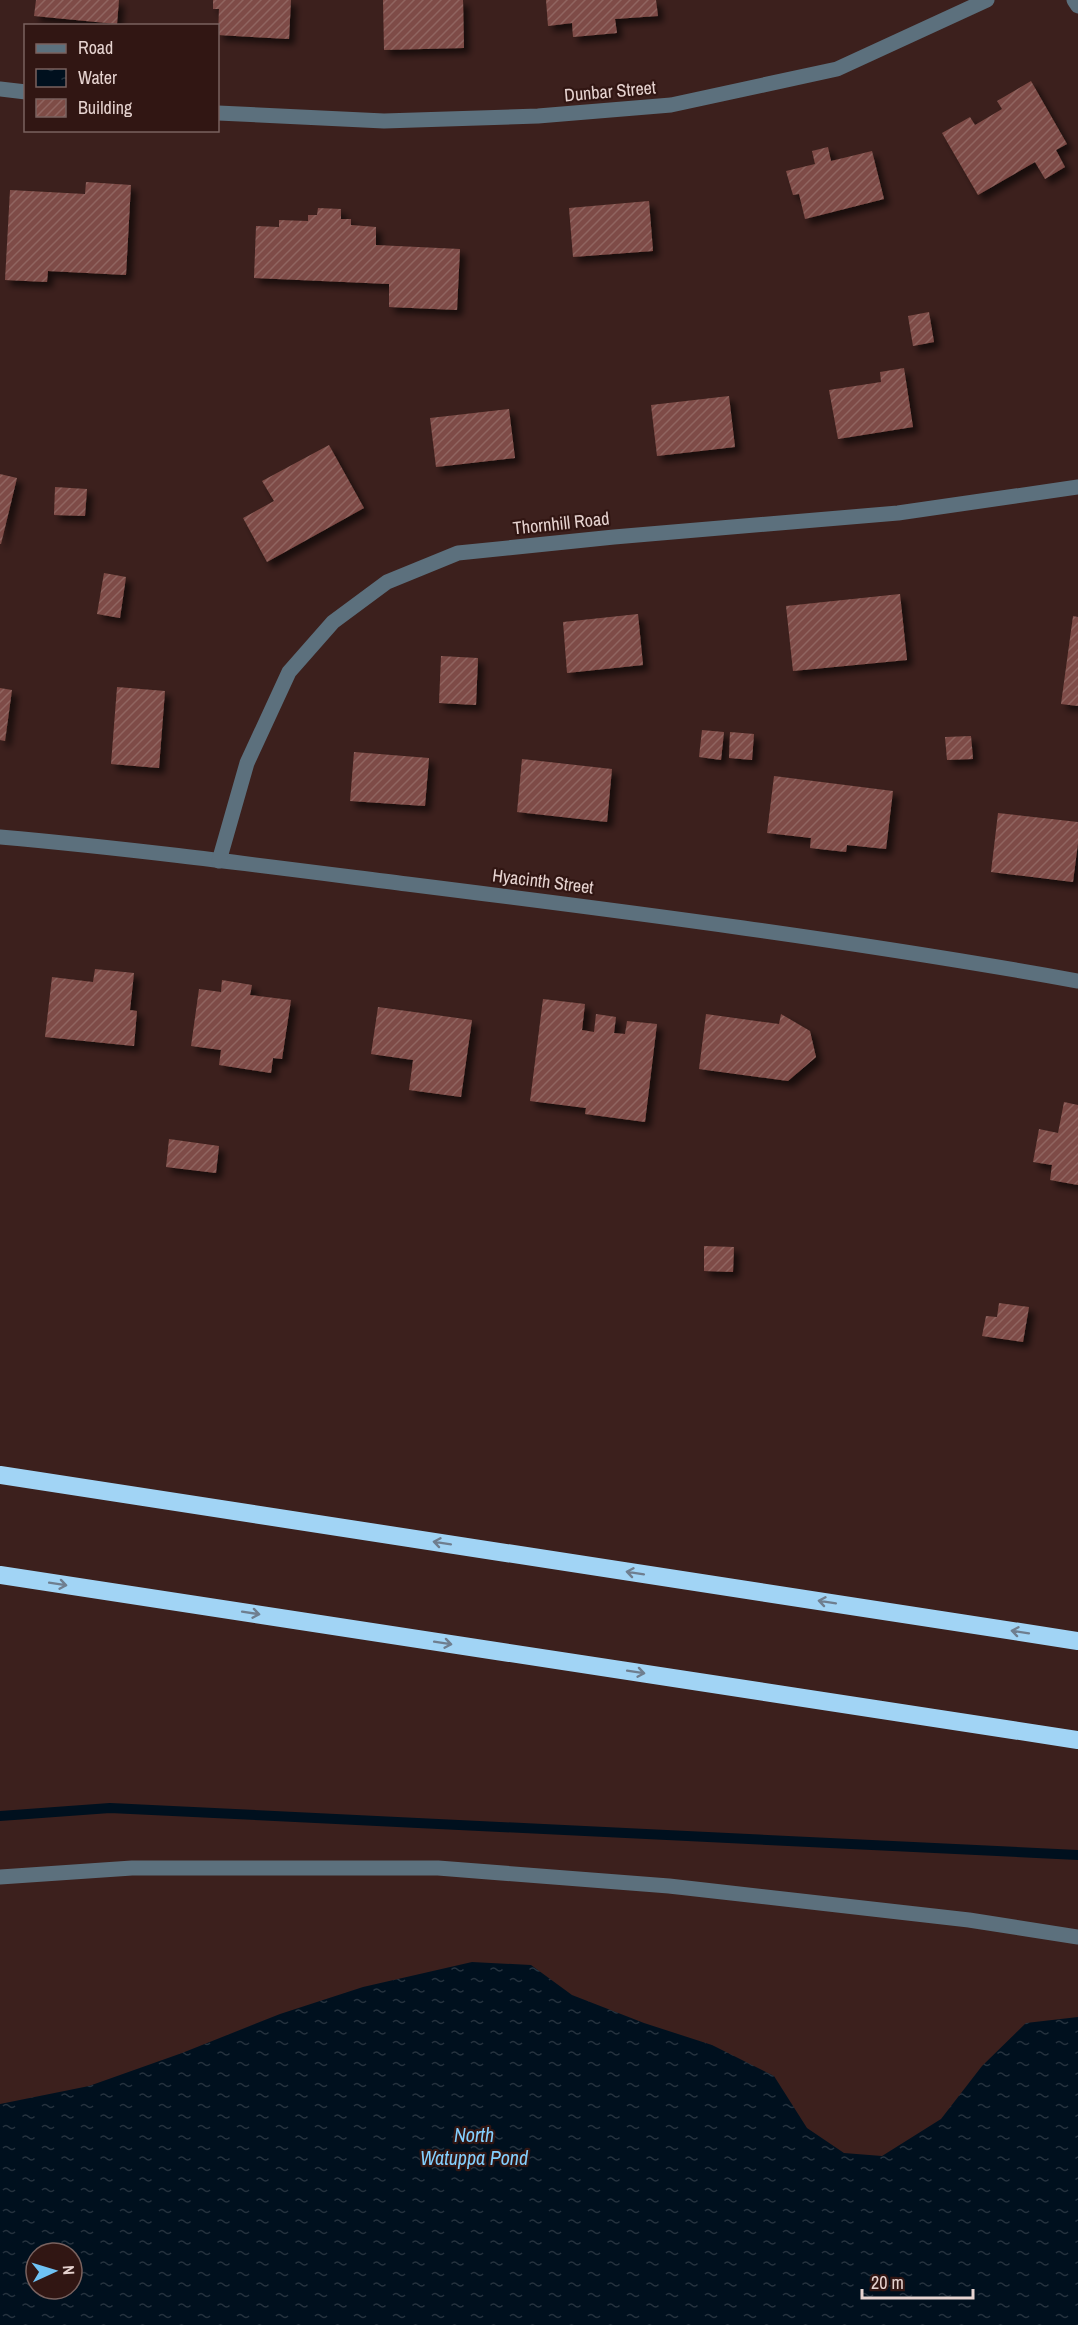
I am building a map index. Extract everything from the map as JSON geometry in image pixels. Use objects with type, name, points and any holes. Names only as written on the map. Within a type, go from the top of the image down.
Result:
[{"type":"highway","points":[[0,1475],[1078,1641]]},
{"type":"highway","points":[[0,1575],[1078,1740]]},
{"type":"street","name":"Dunbar Street","points":[[219,113],[384,121],[538,116],[671,105],[837,69],[987,0]]},
{"type":"street","points":[[1074,0],[1078,6]]},
{"type":"street","points":[[0,89],[24,92]]},
{"type":"street","name":"Thornhill Road","points":[[219,861],[247,763],[289,672],[333,622],[387,582],[458,553],[614,537],[898,513],[1078,487]]},
{"type":"street","name":"Hyacinth Street","points":[[0,837],[78,844],[539,900],[932,954],[1078,981]]},
{"type":"street","points":[[0,1877],[132,1868],[438,1868],[681,1887],[969,1920],[1078,1937]]},
{"type":"water","name":"North Watuppa Pond","points":[[472,1962],[531,1965],[572,1995],[644,2023],[712,2045],[774,2076],[807,2128],[844,2153],[882,2156],[941,2119],[982,2066],[1026,2023],[1078,2017],[1078,2325],[0,2325],[0,2104],[89,2086],[182,2053],[280,2014],[363,1987]]},
{"type":"building","points":[[36,0],[119,0],[117,24],[34,16]]},
{"type":"building","points":[[213,0],[291,0],[289,39],[219,35],[219,9],[213,9]]},
{"type":"building","points":[[383,0],[463,0],[464,48],[384,50]]},
{"type":"building","points":[[546,0],[656,0],[658,16],[615,19],[617,33],[573,37],[572,23],[548,26]]},
{"type":"building","points":[[1031,81],[1067,144],[1056,150],[1065,167],[1045,179],[1035,162],[978,195],[942,133],[970,117],[975,125],[1002,109],[997,101]]},
{"type":"building","points":[[828,147],[831,161],[872,151],[884,199],[805,219],[799,194],[793,195],[786,171],[815,164],[812,151]]},
{"type":"building","points":[[86,182],[131,185],[126,275],[48,271],[47,282],[5,280],[10,190],[85,194]]},
{"type":"building","points":[[649,201],[653,251],[573,257],[569,208]]},
{"type":"building","points":[[318,208],[341,209],[341,219],[351,219],[351,225],[376,227],[376,245],[460,249],[457,310],[389,307],[389,284],[254,278],[256,226],[279,227],[279,220],[308,221],[308,215],[317,215]]},
{"type":"building","points":[[929,312],[934,342],[913,346],[908,316]]},
{"type":"building","points":[[904,368],[913,427],[838,439],[829,390],[881,382],[880,372]]},
{"type":"building","points":[[729,396],[735,447],[657,456],[651,405]]},
{"type":"building","points":[[509,409],[515,458],[436,467],[430,418]]},
{"type":"building","points":[[329,445],[364,508],[267,562],[243,518],[274,501],[262,481]]},
{"type":"building","points":[[0,474],[17,478],[1,544],[0,544]]},
{"type":"building","points":[[55,487],[87,489],[85,516],[54,515]]},
{"type":"building","points":[[104,573],[126,577],[120,618],[97,614]]},
{"type":"building","points":[[900,594],[907,660],[793,671],[786,606]]},
{"type":"building","points":[[638,614],[643,665],[567,673],[563,622]]},
{"type":"building","points":[[1073,616],[1078,617],[1078,706],[1061,704]]},
{"type":"building","points":[[441,656],[478,658],[476,705],[439,703]]},
{"type":"building","points":[[117,687],[165,691],[159,768],[111,764]]},
{"type":"building","points":[[0,688],[12,690],[5,741],[0,740]]},
{"type":"building","points":[[702,730],[724,732],[721,760],[699,757]]},
{"type":"building","points":[[730,732],[754,734],[752,760],[729,758]]},
{"type":"building","points":[[971,736],[973,759],[947,760],[945,737]]},
{"type":"building","points":[[354,752],[429,758],[425,806],[350,801]]},
{"type":"building","points":[[522,759],[612,769],[607,822],[517,812]]},
{"type":"building","points":[[774,776],[893,791],[886,849],[847,845],[846,852],[810,848],[811,838],[767,833]]},
{"type":"building","points":[[998,813],[1078,822],[1073,882],[991,872]]},
{"type":"building","points":[[95,969],[134,973],[130,1010],[137,1011],[134,1046],[45,1037],[52,977],[93,982]]},
{"type":"building","points":[[222,980],[252,985],[250,995],[291,1000],[282,1059],[273,1058],[271,1073],[219,1065],[221,1050],[191,1046],[199,989],[221,992]]},
{"type":"building","points":[[543,999],[585,1004],[582,1030],[594,1032],[596,1014],[616,1017],[614,1033],[625,1034],[627,1021],[657,1024],[645,1122],[585,1114],[586,1108],[530,1101]]},
{"type":"building","points":[[378,1007],[472,1020],[461,1097],[409,1090],[413,1060],[371,1054]]},
{"type":"building","points":[[706,1014],[779,1024],[781,1014],[810,1031],[816,1057],[788,1081],[699,1069]]},
{"type":"building","points":[[1064,1102],[1078,1105],[1078,1185],[1050,1180],[1052,1165],[1033,1162],[1039,1129],[1058,1133]]},
{"type":"building","points":[[169,1139],[219,1146],[216,1173],[166,1167]]},
{"type":"building","points":[[704,1246],[734,1247],[733,1272],[704,1271]]},
{"type":"building","points":[[999,1303],[1029,1307],[1023,1342],[982,1336],[986,1316],[997,1317]]},
{"type":"waterway","points":[[0,1816],[110,1808],[1078,1855]]}]
